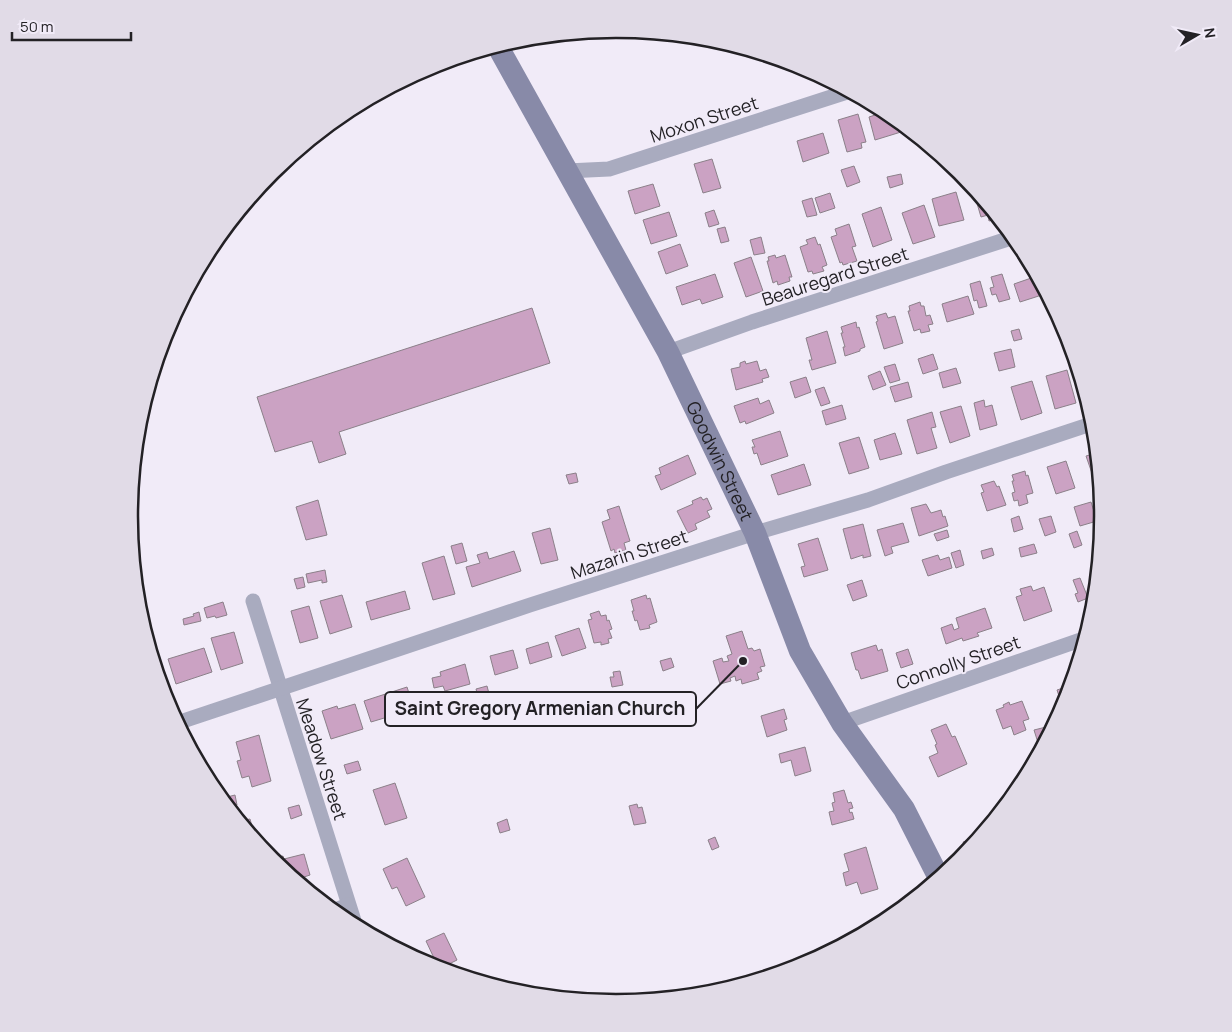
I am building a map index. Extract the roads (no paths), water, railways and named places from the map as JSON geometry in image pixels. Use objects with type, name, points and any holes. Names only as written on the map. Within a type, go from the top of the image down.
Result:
[{"type":"main road","name":"Goodwin Street","points":[[501,52],[668,352],[755,533],[800,651],[842,723],[904,809],[936,872]]},
{"type":"street","name":"Moxon Street","points":[[567,171],[608,169],[841,94]]},
{"type":"street","name":"Beauregard Street","points":[[668,352],[752,322],[1006,239]]},
{"type":"street","name":"Mazarin Street","points":[[184,721],[504,614],[755,533],[868,500],[946,472],[1086,427]]},
{"type":"street","name":"Meadow Street","points":[[253,601],[352,915]]},
{"type":"street","name":"Connolly Street","points":[[842,723],[1078,641]]},
{"type":"street","points":[[341,908],[348,905]]},
{"type":"place","name":"Saint Gregory Armenian Church","points":[[743,661]]}]
